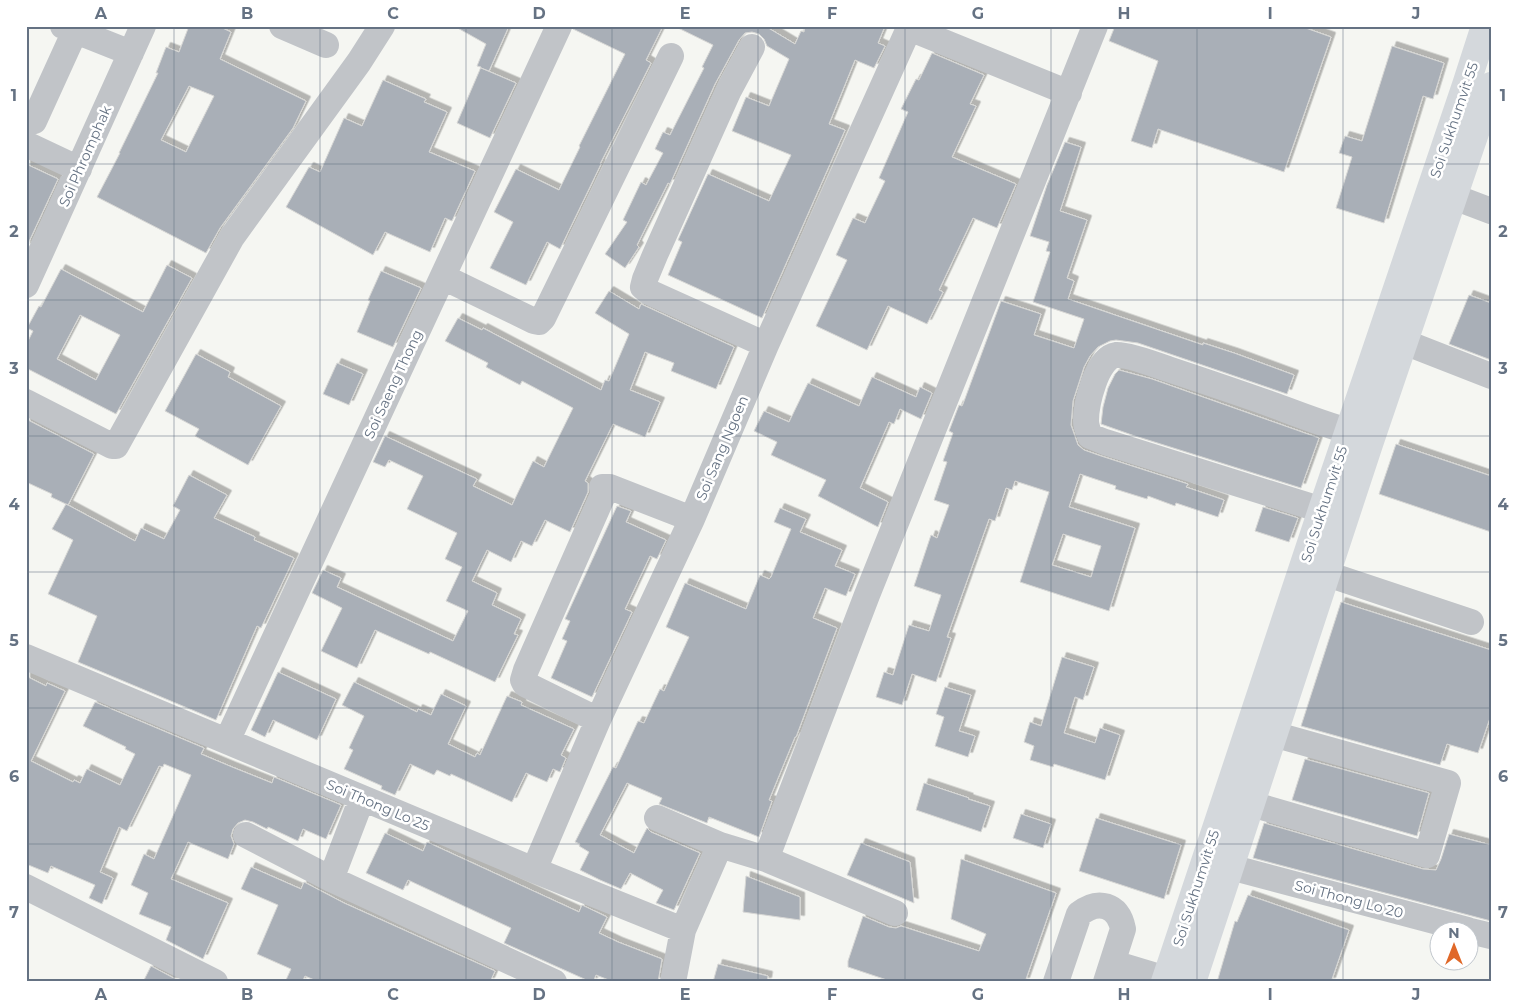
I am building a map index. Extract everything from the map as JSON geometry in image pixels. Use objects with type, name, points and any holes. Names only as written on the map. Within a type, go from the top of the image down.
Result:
[{"type":"main road","points":[[1470,26],[1465,41],[1464,65],[1484,88]]},
{"type":"main road","name":"Soi Sukhumvit 55","points":[[1174,981],[1230,867],[1404,342],[1454,197],[1484,129],[1485,26]]},
{"type":"main road","name":"Soi Sukhumvit 55","points":[[1174,981],[1348,431],[1484,88]]},
{"type":"street","name":"Soi Phromphak","points":[[26,285],[143,26]]},
{"type":"street","points":[[282,26],[326,45]]},
{"type":"street","points":[[26,402],[112,446],[116,446],[232,237],[360,62],[382,26]]},
{"type":"street","name":"Soi Saeng Thong","points":[[227,741],[559,26]]},
{"type":"street","points":[[766,859],[867,595],[1095,26]]},
{"type":"street","points":[[910,27],[1069,93]]},
{"type":"street","name":"Soi Sang Ngoen","points":[[534,870],[598,720],[692,519],[766,345],[910,27]]},
{"type":"street","points":[[79,169],[30,133],[69,29],[131,53]]},
{"type":"street","points":[[752,47],[730,90],[674,212],[651,263],[643,287],[649,292],[766,345]]},
{"type":"street","points":[[442,276],[539,322],[543,318],[671,56]]},
{"type":"street","points":[[1454,197],[1491,211]]},
{"type":"street","points":[[1404,342],[1491,376]]},
{"type":"street","points":[[1322,510],[1090,436],[1086,424],[1088,402],[1093,385],[1107,359],[1116,355],[1140,359],[1348,431]]},
{"type":"street","points":[[598,720],[525,684],[523,680],[604,493],[602,487],[610,487],[692,519]]},
{"type":"street","points":[[1326,574],[1471,622]]},
{"type":"street","name":"Soi Thong Lo 25","points":[[26,658],[534,870],[683,930]]},
{"type":"street","points":[[1250,804],[1427,855],[1448,783],[1273,734]]},
{"type":"street","points":[[331,879],[362,798]]},
{"type":"street","points":[[657,818],[720,846],[766,859],[895,913]]},
{"type":"street","points":[[246,835],[331,879],[554,982]]},
{"type":"street","points":[[673,982],[683,930],[720,846]]},
{"type":"street","name":"Soi Thong Lo 20","points":[[1230,867],[1430,921]]},
{"type":"street","points":[[26,887],[215,982]]},
{"type":"street","points":[[1056,982],[1078,914],[1092,907],[1106,906],[1113,910],[1122,922],[1123,929],[1110,972],[1174,981]]},
{"type":"building","points":[[189,26],[218,26],[231,32],[220,59],[306,101],[293,128],[220,228],[206,253],[97,197],[158,73],[156,73],[166,47],[179,52]],"holes":[[[189,86],[214,96],[186,152],[161,140]]]},
{"type":"building","points":[[454,26],[509,26],[489,71],[481,68],[516,83],[490,138],[457,123],[481,67],[477,66],[486,44]]},
{"type":"building","points":[[574,26],[663,26],[646,60],[651,63],[560,249],[547,242],[526,285],[490,268],[513,222],[494,212],[516,169],[559,190],[625,54],[573,29]]},
{"type":"building","points":[[674,26],[765,26],[795,44],[801,31],[804,32],[805,26],[885,26],[878,43],[885,46],[874,68],[855,60],[829,124],[845,130],[762,318],[668,275],[682,242],[678,240],[708,174],[769,201],[791,155],[732,131],[746,97],[769,106],[789,59],[767,46],[759,34],[745,33],[739,40],[715,84],[670,184],[668,183],[637,245],[639,247],[625,268],[605,254],[627,222],[623,220],[641,182],[646,185],[663,153],[655,149],[663,132],[670,135],[704,68],[702,67],[713,45]]},
{"type":"building","points":[[1115,26],[1300,26],[1331,37],[1284,172],[1158,129],[1152,148],[1131,141],[1158,61],[1109,41]]},
{"type":"building","points":[[1392,46],[1444,63],[1433,99],[1423,96],[1384,223],[1336,208],[1352,157],[1339,153],[1345,136],[1362,141]]},
{"type":"building","points":[[932,53],[984,75],[970,104],[976,106],[952,157],[1016,184],[997,228],[973,218],[939,290],[943,292],[927,324],[888,306],[867,350],[816,326],[847,260],[836,255],[853,218],[865,223],[885,181],[879,178],[908,112],[901,109],[916,79],[919,80]]},
{"type":"building","points":[[383,80],[426,99],[424,102],[447,112],[429,152],[475,171],[452,221],[445,218],[430,252],[385,232],[373,255],[286,207],[309,167],[320,172],[344,118],[362,126]]},
{"type":"building","points":[[1065,142],[1081,147],[1060,211],[1087,220],[1067,278],[1074,281],[1068,299],[1203,345],[1203,343],[1234,353],[1294,375],[1287,394],[1138,343],[1116,340],[1098,347],[1084,367],[1073,401],[1071,425],[1078,445],[1084,450],[1188,484],[1186,487],[1224,500],[1218,517],[1176,503],[1175,506],[1148,496],[1147,499],[1115,489],[1116,486],[1080,474],[1069,507],[1135,528],[1109,611],[1020,582],[1049,492],[1015,481],[1012,490],[1006,488],[995,521],[989,519],[947,637],[951,638],[936,682],[912,674],[902,705],[876,697],[884,672],[893,675],[909,625],[929,631],[941,595],[914,586],[931,535],[937,538],[949,505],[934,500],[947,462],[943,461],[953,433],[949,431],[959,405],[962,406],[963,404],[1001,301],[1041,314],[1034,335],[1074,348],[1084,319],[1033,302],[1050,252],[1046,251],[1049,242],[1030,236],[1047,185]],"holes":[[[1063,534],[1101,546],[1091,577],[1052,565]]]},
{"type":"building","points":[[26,164],[58,179],[26,248]]},
{"type":"building","points":[[167,265],[192,278],[116,414],[26,368],[26,345],[33,331],[27,328],[39,306],[41,307],[61,269],[143,312]],"holes":[[[80,315],[120,335],[96,380],[57,359]]]},
{"type":"building","points":[[381,271],[421,288],[393,347],[357,332]]},
{"type":"building","points":[[609,291],[639,309],[641,304],[734,347],[716,389],[671,371],[674,363],[645,352],[630,390],[660,402],[645,437],[613,424],[585,481],[588,483],[588,492],[570,532],[545,520],[532,546],[521,541],[511,562],[487,550],[472,581],[497,593],[492,605],[521,619],[514,634],[518,635],[495,682],[430,652],[429,654],[375,630],[357,668],[321,651],[342,608],[312,593],[323,570],[341,578],[337,587],[453,641],[468,611],[446,601],[462,567],[445,559],[457,533],[407,509],[423,476],[389,460],[385,467],[373,462],[385,436],[477,479],[473,486],[512,505],[533,461],[544,467],[573,408],[522,381],[520,385],[486,367],[488,363],[445,341],[458,318],[482,330],[483,328],[601,390],[605,380],[609,381],[629,334],[595,313]]},
{"type":"building","points":[[1469,295],[1491,303],[1491,360],[1449,344]]},
{"type":"building","points":[[196,354],[230,372],[228,377],[281,406],[248,465],[195,436],[199,429],[165,411]]},
{"type":"building","points":[[337,363],[363,374],[349,405],[323,394]]},
{"type":"building","points":[[1119,370],[1152,379],[1319,438],[1301,488],[1101,424],[1108,388]]},
{"type":"building","points":[[872,377],[916,397],[920,387],[932,393],[921,419],[900,409],[894,424],[889,422],[860,488],[888,502],[878,527],[818,496],[826,480],[771,455],[777,442],[754,431],[764,411],[789,422],[808,383],[859,406]]},
{"type":"building","points":[[26,419],[94,454],[68,505],[51,497],[52,494],[26,482]]},
{"type":"building","points":[[1396,444],[1491,476],[1491,532],[1379,494]]},
{"type":"building","points":[[189,475],[227,495],[214,518],[255,537],[254,540],[294,558],[261,628],[257,626],[216,720],[78,662],[97,616],[48,594],[73,540],[52,529],[66,504],[135,541],[141,528],[164,539],[180,510],[173,506]]},
{"type":"building","points":[[617,506],[631,511],[626,522],[666,540],[657,559],[650,556],[625,609],[632,612],[592,697],[551,678],[567,641],[562,639],[570,621],[565,619]]},
{"type":"building","points":[[1263,507],[1298,518],[1289,542],[1255,531]]},
{"type":"building","points":[[780,508],[806,519],[800,532],[842,550],[835,566],[855,574],[846,596],[825,588],[813,618],[837,628],[796,737],[769,800],[772,801],[759,837],[709,817],[707,823],[659,804],[662,798],[627,783],[600,835],[634,853],[647,828],[651,832],[700,853],[674,910],[656,903],[663,890],[630,873],[621,889],[580,870],[589,852],[575,842],[613,767],[616,768],[638,721],[644,723],[660,689],[664,691],[689,637],[666,627],[685,583],[746,609],[760,575],[769,579],[771,577],[791,529],[774,522]]},
{"type":"building","points":[[1341,602],[1491,650],[1491,715],[1478,753],[1447,744],[1440,765],[1301,726]]},
{"type":"building","points":[[1062,657],[1094,667],[1083,700],[1075,697],[1064,733],[1095,743],[1100,728],[1120,735],[1105,780],[1054,764],[1053,767],[1030,760],[1034,746],[1024,742],[1030,722],[1041,726]]},
{"type":"building","points":[[278,672],[336,699],[317,740],[273,720],[265,737],[251,730]]},
{"type":"building","points":[[26,676],[46,686],[47,683],[65,691],[31,761],[73,782],[74,780],[80,783],[87,769],[120,785],[135,754],[125,749],[126,747],[83,726],[95,702],[204,748],[201,754],[232,767],[272,783],[274,777],[341,805],[326,839],[303,829],[298,841],[268,827],[267,829],[245,820],[238,823],[233,829],[231,836],[234,844],[228,859],[188,842],[171,879],[228,903],[203,959],[166,940],[171,927],[139,914],[148,893],[131,885],[144,854],[154,859],[191,775],[164,764],[163,767],[159,766],[127,831],[119,827],[100,872],[113,878],[102,904],[89,898],[95,885],[51,866],[48,873],[26,864]]},
{"type":"building","points":[[354,682],[417,712],[418,709],[431,715],[441,694],[466,706],[448,744],[475,757],[477,753],[480,755],[507,696],[522,702],[521,705],[574,729],[561,755],[566,758],[560,772],[553,769],[547,782],[526,773],[512,802],[451,774],[450,776],[437,770],[434,775],[410,764],[395,795],[381,789],[382,786],[344,769],[353,750],[349,748],[364,716],[342,705]]},
{"type":"building","points":[[945,687],[971,695],[959,731],[975,736],[968,757],[935,746],[944,717],[936,714]]},
{"type":"building","points":[[1305,759],[1429,793],[1417,836],[1292,800]]},
{"type":"building","points":[[924,783],[990,806],[981,832],[916,810]]},
{"type":"building","points":[[1021,814],[1051,824],[1043,848],[1013,838]]},
{"type":"building","points":[[1096,818],[1181,845],[1164,899],[1079,871]]},
{"type":"building","points":[[1264,823],[1423,869],[1436,870],[1449,834],[1491,845],[1491,921],[1253,858]]},
{"type":"building","points":[[385,833],[423,851],[427,842],[579,912],[582,905],[607,917],[599,933],[662,959],[658,982],[614,982],[596,975],[593,982],[591,982],[504,943],[511,928],[408,880],[403,890],[366,873]]},
{"type":"building","points":[[861,843],[910,862],[914,903],[847,875]]},
{"type":"building","points":[[961,859],[1056,893],[1025,982],[893,982],[848,967],[848,961],[863,916],[889,927],[896,928],[901,926],[979,951],[986,934],[951,919]]},
{"type":"building","points":[[251,867],[301,889],[304,882],[344,903],[495,971],[490,982],[319,982],[305,976],[302,982],[285,982],[291,969],[257,954],[278,905],[241,889]]},
{"type":"building","points":[[746,876],[800,897],[800,920],[743,912]]},
{"type":"building","points":[[1248,895],[1349,930],[1331,982],[1217,982],[1235,921],[1237,922]]},
{"type":"building","points":[[718,964],[768,976],[767,982],[713,982]]},
{"type":"building","points":[[151,966],[181,982],[143,982]]}]
